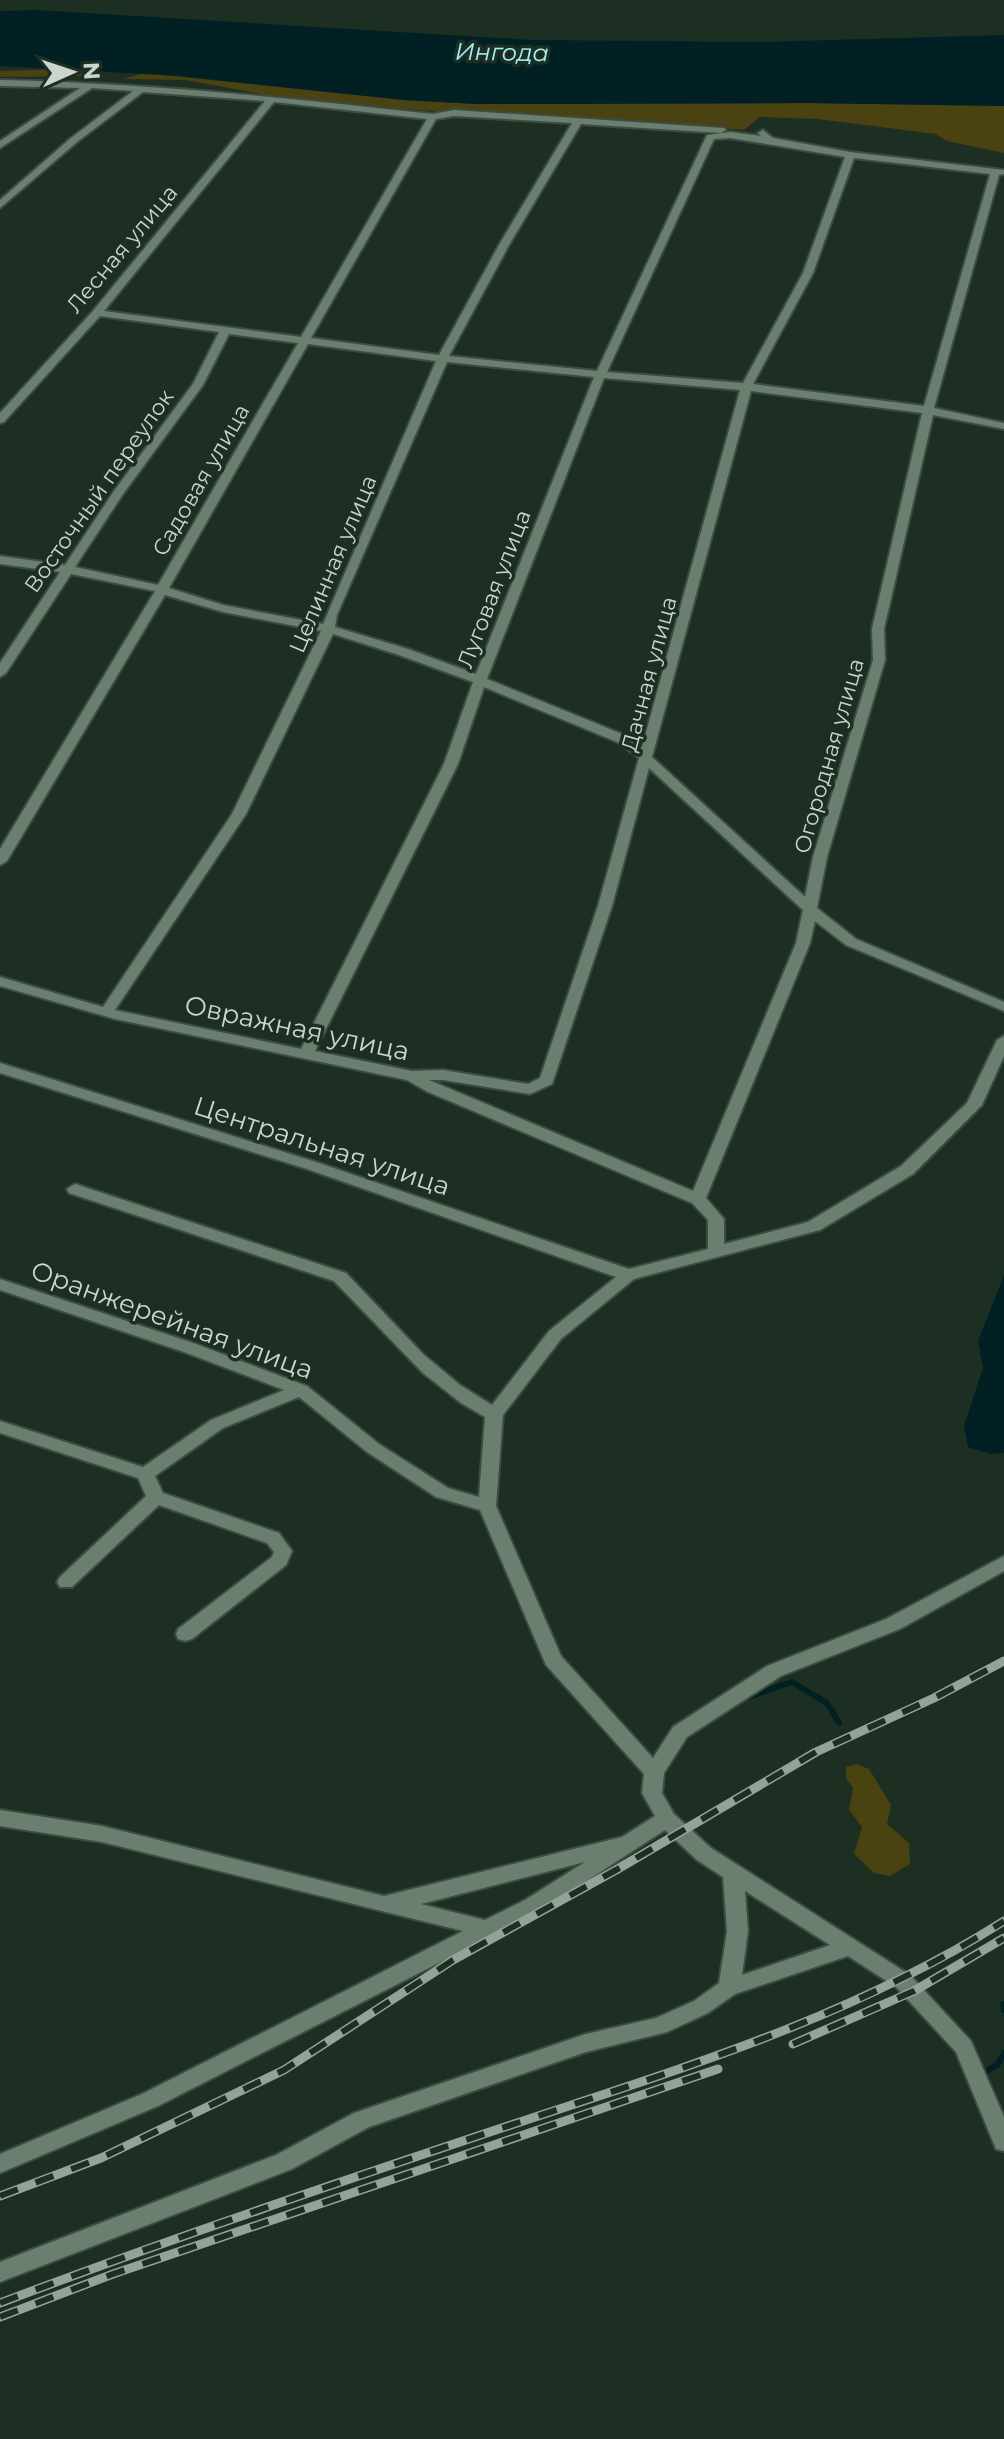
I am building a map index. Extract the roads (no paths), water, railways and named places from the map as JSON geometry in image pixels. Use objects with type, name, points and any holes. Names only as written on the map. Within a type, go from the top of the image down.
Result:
[{"type":"street","points":[[0,83],[141,89],[433,117],[454,113],[577,123],[751,130],[765,134],[770,140],[850,155],[1000,172]]},
{"type":"street","points":[[0,145],[90,85]]},
{"type":"street","points":[[0,205],[74,140],[141,89]]},
{"type":"street","name":"Лесная улица","points":[[0,420],[97,313],[271,100]]},
{"type":"street","name":"Садовая улица","points":[[0,861],[162,589],[433,117]]},
{"type":"street","name":"Целинная улица","points":[[107,1011],[239,814],[326,638],[443,358],[504,245],[577,123]]},
{"type":"street","name":"Луговая улица","points":[[307,1052],[451,764],[480,680],[601,373],[710,137],[730,135],[770,140]]},
{"type":"street","name":"Дачная улица","points":[[412,1076],[443,1075],[530,1089],[547,1081],[605,906],[647,760],[746,388],[808,273],[850,155]]},
{"type":"street","name":"Огородная улица","points":[[698,1199],[803,943],[820,857],[879,660],[878,629],[928,411],[1000,172]]},
{"type":"street","points":[[97,313],[443,358],[746,388],[928,411],[1004,426]]},
{"type":"street","name":"Восточный переулок","points":[[0,673],[66,569],[198,385],[226,330]]},
{"type":"street","points":[[0,560],[66,569],[162,589],[211,605],[328,628],[480,680],[622,739],[811,910],[851,942],[1004,1007]]},
{"type":"street","name":"Овражная улица","points":[[0,981],[107,1011],[412,1076],[433,1089],[698,1199]]},
{"type":"street","points":[[654,1772],[553,1660],[487,1506],[494,1414],[555,1335],[628,1275],[814,1226],[907,1170],[974,1105],[1004,1040]]},
{"type":"street","name":"Центральная улица","points":[[0,1068],[313,1166],[628,1275]]},
{"type":"street","points":[[75,1189],[340,1277],[354,1288],[397,1338],[468,1401],[494,1414]]},
{"type":"street","points":[[698,1199],[716,1219],[716,1252]]},
{"type":"street","name":"Оранжерейная улица","points":[[0,1284],[190,1348],[301,1390],[373,1448],[442,1493],[487,1506]]},
{"type":"street","points":[[145,1474],[217,1424],[301,1390]]},
{"type":"street","points":[[0,1427],[145,1474],[156,1497],[273,1538],[283,1551],[280,1560],[185,1634]]},
{"type":"street","points":[[66,1582],[156,1497]]},
{"type":"street","points":[[1004,1563],[893,1624],[774,1671],[680,1732],[654,1772],[652,1793],[667,1819],[704,1854],[903,1981],[964,2047],[1004,2142]]},
{"type":"street","points":[[0,1818],[102,1834],[487,1929]]},
{"type":"street","points":[[0,2164],[150,2100],[487,1929],[588,1872],[626,1843],[667,1819]]},
{"type":"street","points":[[384,1904],[626,1843]]},
{"type":"street","points":[[728,1988],[737,1959],[740,1923],[733,1874]]},
{"type":"street","points":[[0,2272],[284,2162],[362,2120],[586,2043],[660,2026],[701,2007],[728,1988],[850,1947]]},
{"type":"water","name":"Ингода","points":[[36,10],[532,40],[762,42],[1004,35],[1004,106],[477,104],[404,100],[180,76],[0,66],[0,11]]},
{"type":"water","points":[[1004,1275],[1004,1453],[990,1454],[968,1447],[964,1426],[983,1368],[978,1341]]},
{"type":"waterway","points":[[748,1697],[792,1682],[827,1703],[839,1723]]},
{"type":"waterway","points":[[1003,2004],[1004,2010]]},
{"type":"waterway","points":[[987,2071],[998,2064],[1004,2053]]},
{"type":"railway","points":[[0,2196],[101,2158],[284,2070],[453,1960],[616,1870],[816,1752],[934,1698],[1004,1661]]},
{"type":"railway","points":[[0,2303],[129,2255],[768,2036],[888,1985],[1004,1921]]},
{"type":"railway","points":[[793,2044],[914,1991],[1004,1938]]},
{"type":"railway","points":[[0,2317],[113,2274],[718,2069]]}]
